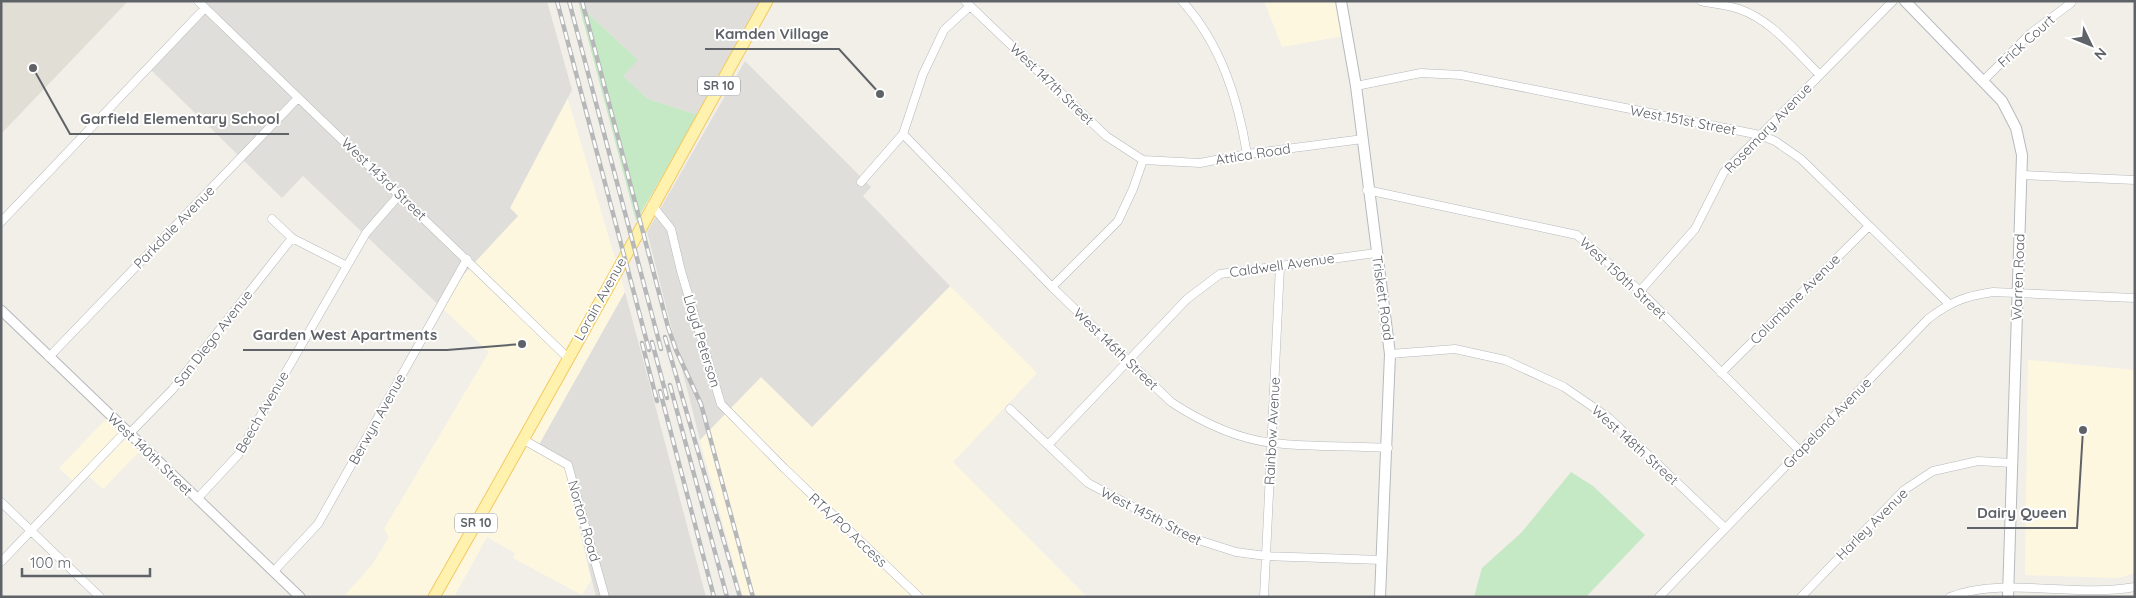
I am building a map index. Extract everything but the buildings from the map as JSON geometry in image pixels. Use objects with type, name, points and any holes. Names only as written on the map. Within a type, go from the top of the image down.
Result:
[{"type":"main road","name":"Lorain Avenue","points":[[434,597],[524,440],[652,205],[767,1]]},
{"type":"main road","name":"Triskett Road","points":[[1341,1],[1356,86],[1367,190],[1390,354],[1388,448],[1380,597]]},
{"type":"main road","name":"Warren Road","points":[[1905,1],[2002,101],[2016,128],[2022,155],[2008,593]]},
{"type":"street","name":"West 143rd Street","points":[[198,1],[568,358]]},
{"type":"street","points":[[1182,1],[1211,39],[1228,76],[1240,112],[1247,154]]},
{"type":"street","points":[[1701,1],[1740,9],[1756,17],[1774,29],[1820,75]]},
{"type":"street","name":"Rosemary Avenue","points":[[1640,291],[1695,229],[1724,172],[1893,1]]},
{"type":"street","name":"Frick Court","points":[[1983,82],[2031,33],[2071,2]]},
{"type":"street","points":[[861,182],[903,134],[923,74],[944,30],[968,4]]},
{"type":"street","name":"West 147th Street","points":[[968,4],[1106,136],[1143,160]]},
{"type":"street","points":[[1,222],[205,8]]},
{"type":"street","name":"West 151st Street","points":[[1356,86],[1421,73],[1461,75],[1760,135],[1775,141],[1801,159],[1948,303]]},
{"type":"street","name":"Parkdale Avenue","points":[[49,357],[298,98]]},
{"type":"street","name":"West 146th Street","points":[[903,134],[1052,287],[1170,402],[1191,415],[1238,434],[1271,443],[1388,448]]},
{"type":"street","name":"Attica Road","points":[[1143,160],[1200,163],[1247,154],[1363,139]]},
{"type":"street","points":[[1052,287],[1118,221],[1133,189],[1143,160]]},
{"type":"street","points":[[2022,175],[2135,180]]},
{"type":"street","name":"West 150th Street","points":[[1367,190],[1577,235],[1640,291],[1800,451]]},
{"type":"street","name":"Beech Avenue","points":[[198,499],[238,455],[366,232],[400,194]]},
{"type":"street","name":"Lloyd Peterson","points":[[652,205],[671,229],[681,271],[721,404],[778,462]]},
{"type":"street","points":[[272,219],[292,238],[347,266]]},
{"type":"street","name":"Columbine Avenue","points":[[1722,373],[1869,226]]},
{"type":"street","name":"San Diego Avenue","points":[[1,562],[128,432],[172,390],[292,238]]},
{"type":"street","name":"Caldwell Avenue","points":[[1048,445],[1187,299],[1220,274],[1376,253]]},
{"type":"street","name":"Berwyn Avenue","points":[[274,571],[318,524],[467,259]]},
{"type":"street","name":"Rainbow Avenue","points":[[1264,597],[1280,266]]},
{"type":"street","name":"Grapeland Avenue","points":[[1659,597],[1928,319],[1948,303],[1973,295],[1993,292],[2135,298]]},
{"type":"street","name":"West 140th Street","points":[[1,310],[300,597]]},
{"type":"street","name":"West 148th Street","points":[[1390,354],[1455,349],[1505,360],[1564,387],[1609,418],[1725,528]]},
{"type":"street","name":"West 145th Street","points":[[1010,409],[1088,483],[1189,537],[1236,552],[1266,556],[1382,560]]},
{"type":"street","name":"Norton Road","points":[[524,440],[568,465],[605,597]]},
{"type":"street","name":"Harley Avenue","points":[[1801,597],[1904,490],[1932,471],[1978,461],[2012,463]]},
{"type":"street","name":"RTA/PO Access","points":[[778,462],[919,597]]},
{"type":"street","points":[[1,502],[100,597]]},
{"type":"street","points":[[1950,597],[1964,592],[2094,592],[2135,587]]},
{"type":"shaded area","points":[[1,1],[128,1],[1,134]]},
{"type":"shaded area","points":[[194,1],[547,1],[572,90],[510,208],[518,216],[464,274],[443,309],[303,176],[282,198],[151,70],[206,12]]},
{"type":"shaded area","points":[[578,1],[761,1],[698,115],[648,99],[623,76],[637,59],[579,5]]},
{"type":"shaded area","points":[[1264,1],[1338,1],[1343,36],[1282,47]]},
{"type":"shaded area","points":[[745,61],[871,187],[863,196],[950,286],[812,427],[761,377],[700,440],[647,232]]},
{"type":"shaded area","points":[[567,96],[625,292],[536,450],[560,463],[566,471],[591,580],[582,595],[513,558],[515,553],[487,537],[454,597],[343,597],[372,565],[389,537],[384,529],[489,352],[443,309],[464,274],[518,216],[510,208]]},
{"type":"shaded area","points":[[950,286],[1037,373],[953,462],[1087,597],[743,597],[700,440],[761,377],[812,427]]},
{"type":"shaded area","points":[[625,292],[706,597],[596,597],[566,471],[560,463],[536,450]]},
{"type":"shaded area","points":[[2028,360],[2135,370],[2135,573],[2119,578],[2025,575]]},
{"type":"shaded area","points":[[107,418],[141,450],[103,489],[89,476],[78,486],[59,468]]},
{"type":"green space","points":[[579,5],[638,60],[623,76],[648,99],[698,115],[636,221]]},
{"type":"green space","points":[[1571,472],[1593,486],[1645,535],[1586,597],[1474,597],[1482,568],[1522,532]]},
{"type":"railway","points":[[557,1],[649,350]]},
{"type":"railway","points":[[569,1],[661,349]]},
{"type":"railway","points":[[582,1],[668,327],[676,350],[701,404],[753,597]]},
{"type":"railway","points":[[665,337],[740,597]]},
{"type":"railway","points":[[652,342],[667,398]]},
{"type":"railway","points":[[642,343],[657,401]]},
{"type":"railway","points":[[670,385],[727,597]]},
{"type":"railway","points":[[660,391],[714,597]]},
{"type":"place","name":"Garfield Elementary School","points":[[33,68]]},
{"type":"place","name":"Kamden Village","points":[[880,94]]},
{"type":"place","name":"Garden West Apartments","points":[[522,344]]},
{"type":"place","name":"Dairy Queen","points":[[2083,430]]}]
